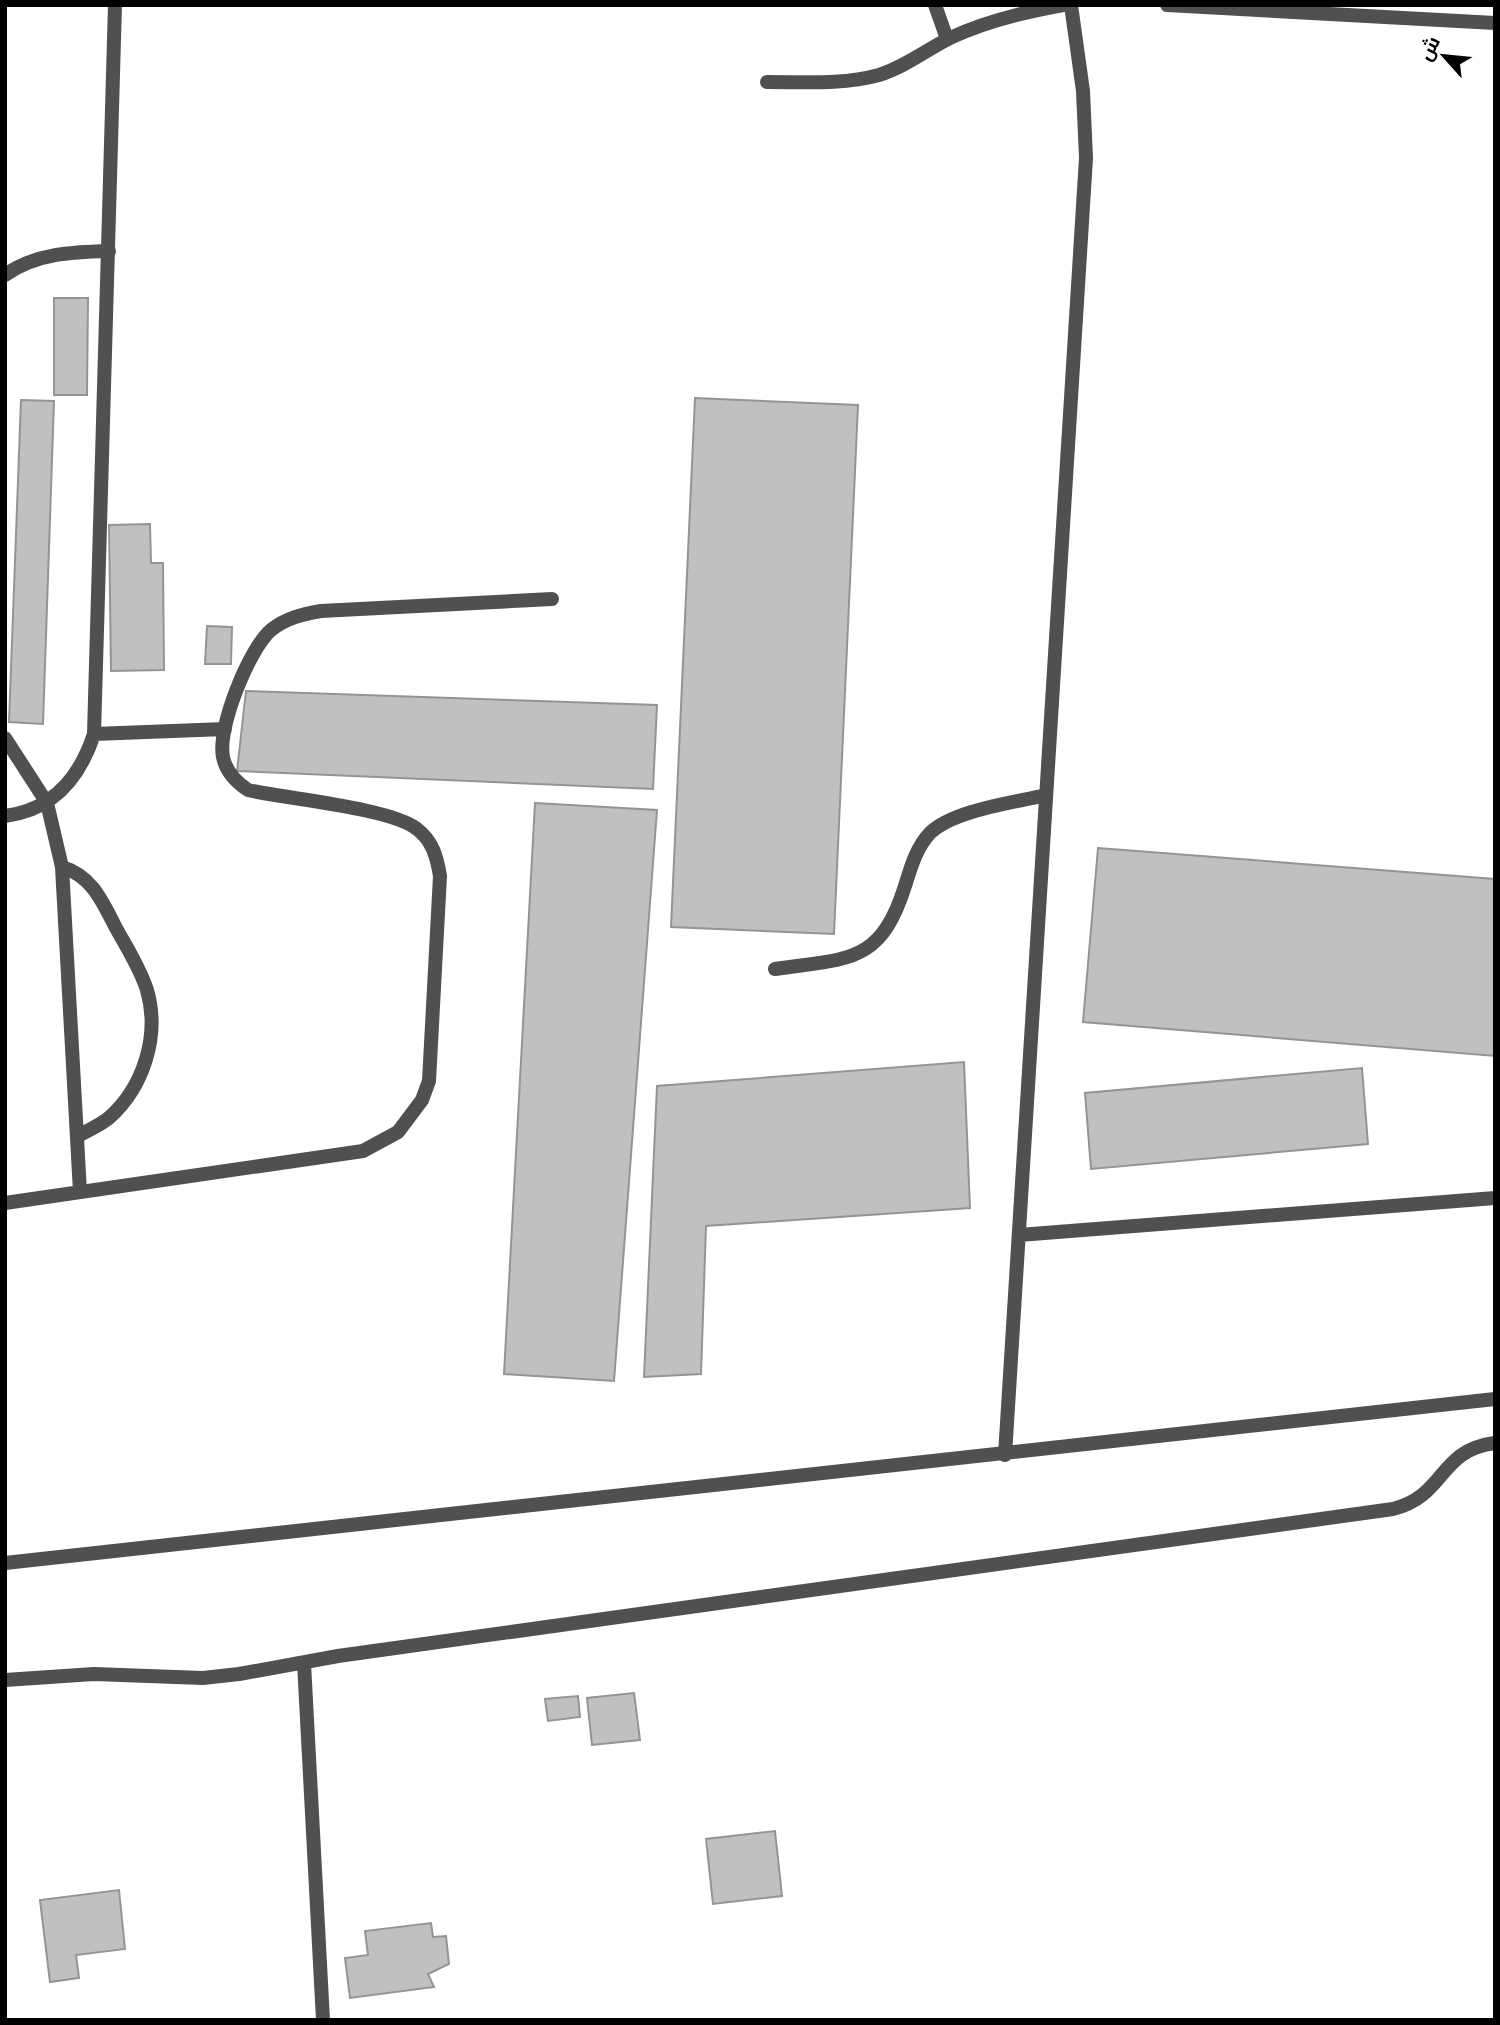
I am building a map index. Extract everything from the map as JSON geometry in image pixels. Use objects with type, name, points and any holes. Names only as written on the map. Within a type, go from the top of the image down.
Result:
[{"type":"street","points":[[5,816],[23,814],[47,803],[70,783],[86,759],[94,734],[115,5]]},
{"type":"street","points":[[934,5],[947,39]]},
{"type":"street","points":[[767,82],[849,82],[880,75],[909,63],[947,39],[1008,16],[1063,5]]},
{"type":"street","points":[[1005,1455],[1086,158],[1086,124],[1071,5]]},
{"type":"street","points":[[1167,5],[1495,23]]},
{"type":"street","points":[[5,275],[37,259],[64,253],[109,251]]},
{"type":"street","points":[[5,1203],[363,1151],[398,1132],[422,1100],[429,1081],[440,876],[437,857],[418,829],[392,817],[248,790],[237,783],[223,760],[225,729],[248,660],[258,643],[286,620],[321,611],[552,599]]},
{"type":"street","points":[[94,734],[225,729]]},
{"type":"street","points":[[5,738],[47,803],[62,867],[80,1192]]},
{"type":"street","points":[[775,968],[853,957],[872,946],[886,931],[912,862],[931,832],[959,817],[1046,795]]},
{"type":"street","points":[[62,867],[74,871],[95,888],[140,972],[151,1016],[151,1039],[137,1083],[108,1119],[78,1136]]},
{"type":"street","points":[[1019,1235],[1495,1198]]},
{"type":"street","points":[[5,1563],[1495,1399]]},
{"type":"street","points":[[5,1680],[94,1674],[203,1678],[1393,1509],[1420,1500],[1464,1451],[1495,1443]]},
{"type":"street","points":[[304,1663],[323,2020]]},
{"type":"building","points":[[54,298],[88,298],[87,395],[54,395]]},
{"type":"building","points":[[695,398],[858,405],[834,934],[671,927]]},
{"type":"building","points":[[21,400],[54,401],[43,724],[9,722]]},
{"type":"building","points":[[150,524],[151,563],[163,563],[164,670],[111,671],[109,525]]},
{"type":"building","points":[[207,626],[232,627],[231,664],[205,664]]},
{"type":"building","points":[[246,691],[657,705],[653,789],[237,771]]},
{"type":"building","points":[[535,803],[657,810],[614,1381],[504,1374]]},
{"type":"building","points":[[1098,848],[1495,879],[1495,1056],[1083,1022]]},
{"type":"building","points":[[964,1062],[970,1208],[706,1226],[701,1374],[644,1377],[657,1086]]},
{"type":"building","points":[[1362,1068],[1368,1144],[1091,1169],[1085,1093]]},
{"type":"building","points":[[634,1693],[640,1740],[592,1745],[587,1698]]},
{"type":"building","points":[[578,1696],[580,1717],[548,1721],[545,1699]]},
{"type":"building","points":[[775,1831],[782,1896],[713,1904],[706,1839]]},
{"type":"building","points":[[119,1890],[125,1949],[76,1955],[79,1978],[50,1982],[40,1900]]},
{"type":"building","points":[[431,1923],[433,1937],[446,1936],[449,1964],[428,1974],[434,1987],[350,1998],[345,1958],[368,1955],[365,1931]]}]
